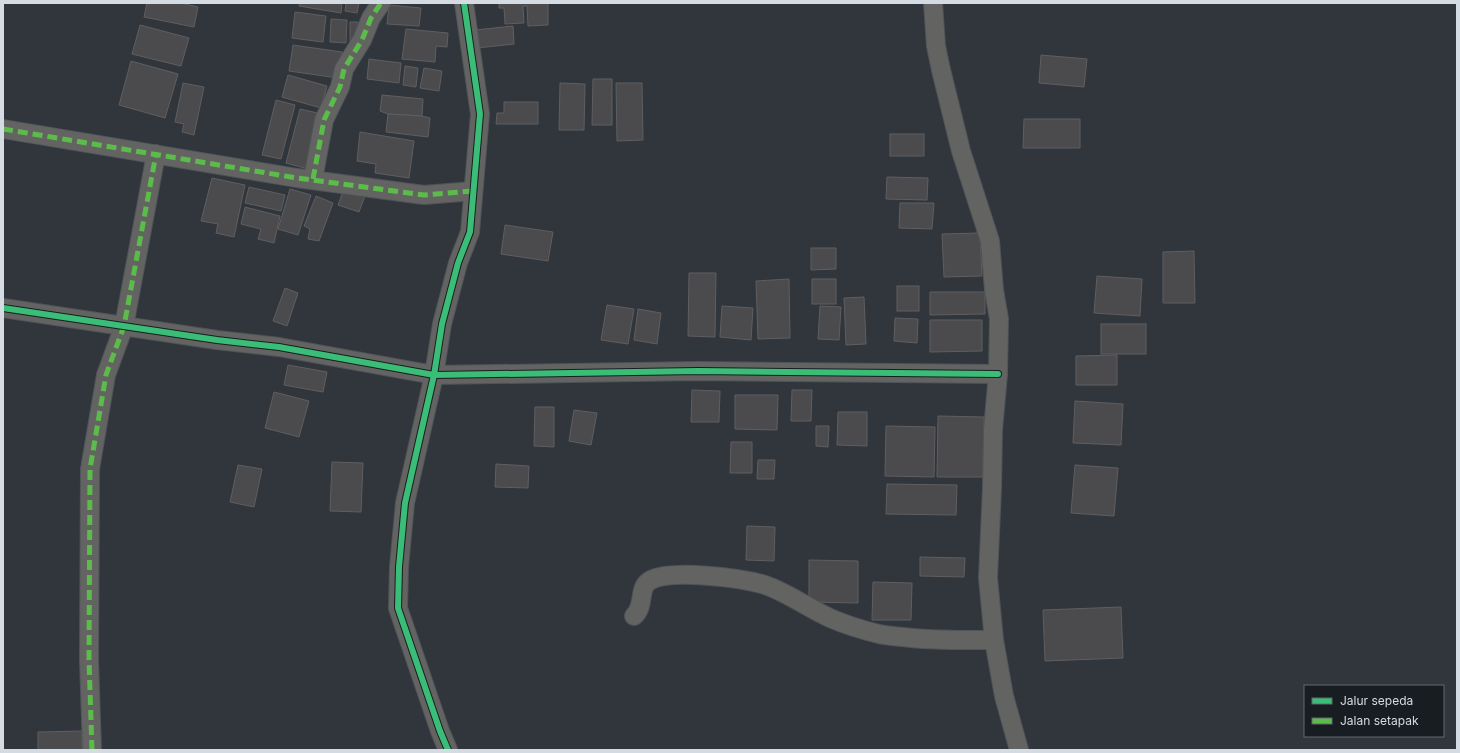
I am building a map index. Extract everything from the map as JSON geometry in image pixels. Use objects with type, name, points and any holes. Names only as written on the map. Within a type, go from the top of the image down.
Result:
[{"type":"street","points":[[313,179],[324,120],[340,86],[344,69],[362,40],[371,18],[381,3]]},
{"type":"street","points":[[448,750],[440,731],[398,608],[399,567],[405,503],[434,375],[442,324],[458,263],[470,232],[472,191],[480,114],[464,3]]},
{"type":"street","points":[[933,3],[936,46],[941,70],[961,151],[990,241],[994,290],[999,319],[998,374],[993,430],[988,578],[994,640],[1004,696],[1019,750]]},
{"type":"street","points":[[3,129],[313,179],[424,195],[472,191]]},
{"type":"street","points":[[92,750],[89,660],[90,469],[106,375],[124,326],[156,154]]},
{"type":"street","points":[[3,308],[279,347],[434,375],[698,371],[998,374]]},
{"type":"street","points":[[634,616],[639,612],[641,607],[643,588],[652,579],[667,576],[695,575],[747,581],[764,585],[830,618],[881,635],[938,641],[994,640]]},
{"type":"building","points":[[147,3],[181,3],[198,7],[194,27],[144,17]]},
{"type":"building","points":[[300,3],[342,3],[341,13],[299,6]]},
{"type":"building","points":[[346,3],[359,3],[357,13],[345,11]]},
{"type":"building","points":[[499,3],[548,3],[548,25],[528,26],[527,6],[523,6],[524,23],[505,24],[504,8],[499,8]]},
{"type":"building","points":[[389,5],[421,8],[419,26],[387,24]]},
{"type":"building","points":[[295,12],[326,16],[323,42],[292,38]]},
{"type":"building","points":[[331,19],[347,20],[346,43],[330,42]]},
{"type":"building","points":[[350,22],[358,22],[359,41],[350,41]]},
{"type":"building","points":[[140,25],[189,38],[181,66],[132,54]]},
{"type":"building","points":[[513,26],[514,44],[477,48],[475,30]]},
{"type":"building","points":[[406,29],[448,33],[447,47],[436,46],[435,62],[402,59]]},
{"type":"building","points":[[293,45],[342,52],[338,78],[289,71]]},
{"type":"building","points":[[1041,55],[1087,59],[1084,87],[1039,83]]},
{"type":"building","points":[[369,59],[401,63],[399,83],[367,79]]},
{"type":"building","points":[[131,61],[178,74],[165,118],[119,105]]},
{"type":"building","points":[[405,66],[418,68],[416,87],[403,85]]},
{"type":"building","points":[[424,68],[442,71],[439,91],[420,88]]},
{"type":"building","points":[[288,75],[327,86],[321,108],[282,97]]},
{"type":"building","points":[[593,79],[612,79],[612,125],[592,125]]},
{"type":"building","points":[[183,83],[204,87],[194,135],[182,132],[184,124],[175,122]]},
{"type":"building","points":[[560,83],[585,84],[584,130],[559,130]]},
{"type":"building","points":[[616,83],[642,83],[643,140],[617,141]]},
{"type":"building","points":[[382,95],[423,99],[422,116],[388,114],[380,111]]},
{"type":"building","points":[[276,100],[295,105],[281,159],[262,155]]},
{"type":"building","points":[[504,102],[538,102],[538,124],[496,124],[497,113],[504,113]]},
{"type":"building","points":[[300,109],[322,114],[308,169],[286,163]]},
{"type":"building","points":[[388,114],[422,116],[430,118],[428,137],[386,132]]},
{"type":"building","points":[[1024,119],[1080,119],[1080,148],[1023,148]]},
{"type":"building","points":[[360,132],[414,141],[409,178],[375,173],[376,164],[357,161]]},
{"type":"building","points":[[890,134],[924,134],[924,156],[890,156]]},
{"type":"building","points":[[887,177],[928,178],[927,200],[886,199]]},
{"type":"building","points":[[212,178],[245,185],[234,237],[216,233],[218,224],[201,221]]},
{"type":"building","points":[[345,186],[366,193],[359,212],[338,205]]},
{"type":"building","points":[[249,187],[285,195],[281,211],[245,203]]},
{"type":"building","points":[[290,189],[311,195],[298,235],[278,229]]},
{"type":"building","points":[[316,196],[333,203],[319,241],[308,239],[310,229],[304,226]]},
{"type":"building","points":[[900,203],[934,203],[932,229],[899,228]]},
{"type":"building","points":[[245,207],[280,216],[274,243],[258,239],[261,229],[241,224]]},
{"type":"building","points":[[505,225],[553,232],[548,261],[501,254]]},
{"type":"building","points":[[980,233],[982,276],[944,277],[942,234]]},
{"type":"building","points":[[811,248],[836,248],[836,269],[811,270]]},
{"type":"building","points":[[1194,251],[1195,303],[1163,303],[1163,252]]},
{"type":"building","points":[[689,273],[716,273],[715,337],[688,336]]},
{"type":"building","points":[[1097,276],[1142,279],[1140,316],[1094,313]]},
{"type":"building","points":[[789,279],[790,338],[758,339],[756,281]]},
{"type":"building","points":[[812,279],[836,279],[836,304],[812,304]]},
{"type":"building","points":[[897,286],[919,286],[919,311],[897,311]]},
{"type":"building","points":[[285,288],[298,293],[287,326],[273,321]]},
{"type":"building","points":[[930,292],[985,292],[985,314],[930,315]]},
{"type":"building","points":[[864,297],[866,344],[846,345],[844,298]]},
{"type":"building","points":[[607,305],[634,309],[628,344],[601,340]]},
{"type":"building","points":[[722,306],[753,308],[751,340],[720,337]]},
{"type":"building","points":[[820,306],[841,307],[839,340],[818,339]]},
{"type":"building","points":[[638,309],[661,313],[657,344],[634,340]]},
{"type":"building","points":[[895,318],[918,319],[917,343],[894,341]]},
{"type":"building","points":[[930,320],[982,320],[982,351],[930,352]]},
{"type":"building","points":[[1101,324],[1146,324],[1146,354],[1101,354]]},
{"type":"building","points":[[1117,355],[1117,385],[1076,385],[1076,356]]},
{"type":"building","points":[[288,365],[327,372],[323,392],[284,385]]},
{"type":"building","points":[[692,390],[720,391],[719,422],[691,422]]},
{"type":"building","points":[[792,390],[812,390],[811,421],[791,421]]},
{"type":"building","points":[[274,392],[309,401],[299,437],[265,428]]},
{"type":"building","points":[[735,395],[778,395],[777,430],[735,429]]},
{"type":"building","points":[[1075,401],[1123,404],[1121,445],[1073,443]]},
{"type":"building","points":[[535,407],[554,407],[554,447],[534,446]]},
{"type":"building","points":[[574,410],[597,413],[591,445],[569,441]]},
{"type":"building","points":[[838,412],[867,412],[867,446],[837,445]]},
{"type":"building","points":[[938,416],[984,417],[983,477],[937,477]]},
{"type":"building","points":[[816,426],[829,426],[828,447],[816,446]]},
{"type":"building","points":[[886,426],[935,427],[934,477],[885,476]]},
{"type":"building","points":[[731,442],[752,442],[752,473],[730,473]]},
{"type":"building","points":[[758,460],[775,460],[774,479],[757,479]]},
{"type":"building","points":[[332,462],[363,463],[361,512],[330,511]]},
{"type":"building","points":[[496,464],[529,466],[528,488],[495,487]]},
{"type":"building","points":[[238,465],[262,469],[254,507],[230,502]]},
{"type":"building","points":[[1075,465],[1118,468],[1114,516],[1071,513]]},
{"type":"building","points":[[887,484],[957,485],[956,515],[886,514]]},
{"type":"building","points":[[747,526],[775,527],[774,561],[746,560]]},
{"type":"building","points":[[920,557],[965,558],[964,577],[920,576]]},
{"type":"building","points":[[809,560],[858,561],[858,603],[809,602]]},
{"type":"building","points":[[873,582],[912,583],[911,620],[872,620]]},
{"type":"building","points":[[1121,607],[1123,658],[1045,661],[1043,610]]},
{"type":"building","points":[[82,731],[82,750],[38,750],[38,732]]},
{"type":"marked path","points":[[313,179],[324,120],[340,87],[344,69],[362,40],[371,18],[381,3]]},
{"type":"marked path","points":[[3,129],[297,178],[424,195],[473,191]]},
{"type":"marked path","points":[[92,750],[89,660],[90,469],[106,375],[124,326],[156,154]]},
{"type":"cycle path","points":[[448,750],[440,731],[398,608],[399,567],[405,503],[434,375],[442,324],[458,263],[470,232],[480,114],[464,3]]},
{"type":"cycle path","points":[[3,308],[217,340],[279,347],[434,375],[698,371],[998,374]]}]
